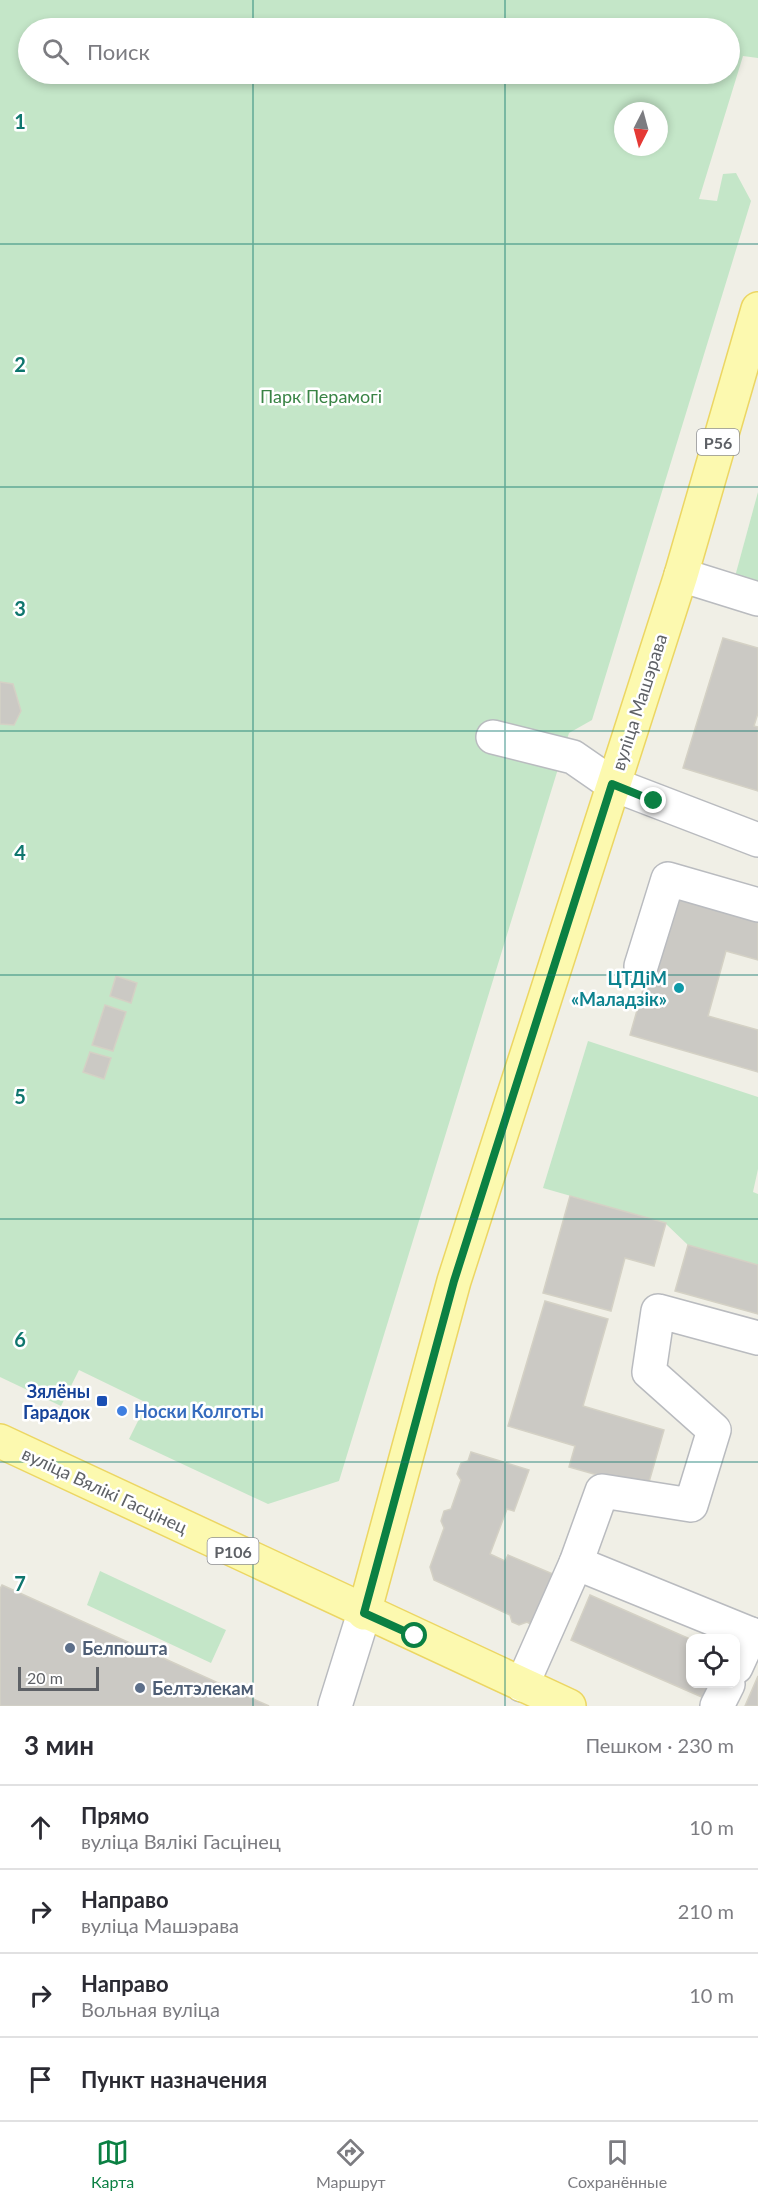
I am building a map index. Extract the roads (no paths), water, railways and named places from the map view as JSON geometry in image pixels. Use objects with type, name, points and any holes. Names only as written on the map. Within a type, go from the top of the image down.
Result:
[{"type":"main road","name":"вуліца Машэрава","points":[[364,1613],[454,1281],[612,784],[749,369],[758,309]]},
{"type":"main road","name":"вуліца Вялікі Гасцінец","points":[[0,1441],[364,1613],[569,1706]]},
{"type":"street","points":[[681,575],[758,599]]},
{"type":"street","points":[[493,737],[573,757],[612,784],[758,840]]},
{"type":"street","points":[[641,966],[668,879],[758,905]]},
{"type":"street","points":[[522,1685],[576,1563],[602,1491],[691,1505],[714,1430],[649,1372],[658,1311],[758,1338]]},
{"type":"street","points":[[576,1563],[754,1635],[740,1659]]},
{"type":"street","points":[[335,1706],[364,1613]]},
{"type":"street","points":[[717,1706],[726,1688]]},
{"type":"place","name":"ЦТДіМ «Маладзік»","points":[[679,988]]},
{"type":"place","name":"Зялёны Гарадок","points":[[102,1401]]},
{"type":"place","name":"Носки Колготы","points":[[122,1411]]},
{"type":"place","name":"Белпошта","points":[[70,1648]]},
{"type":"place","name":"Белтэлекам","points":[[140,1688]]},
{"type":"park label","name":"Парк Перамогі","points":[[321,396]]}]
